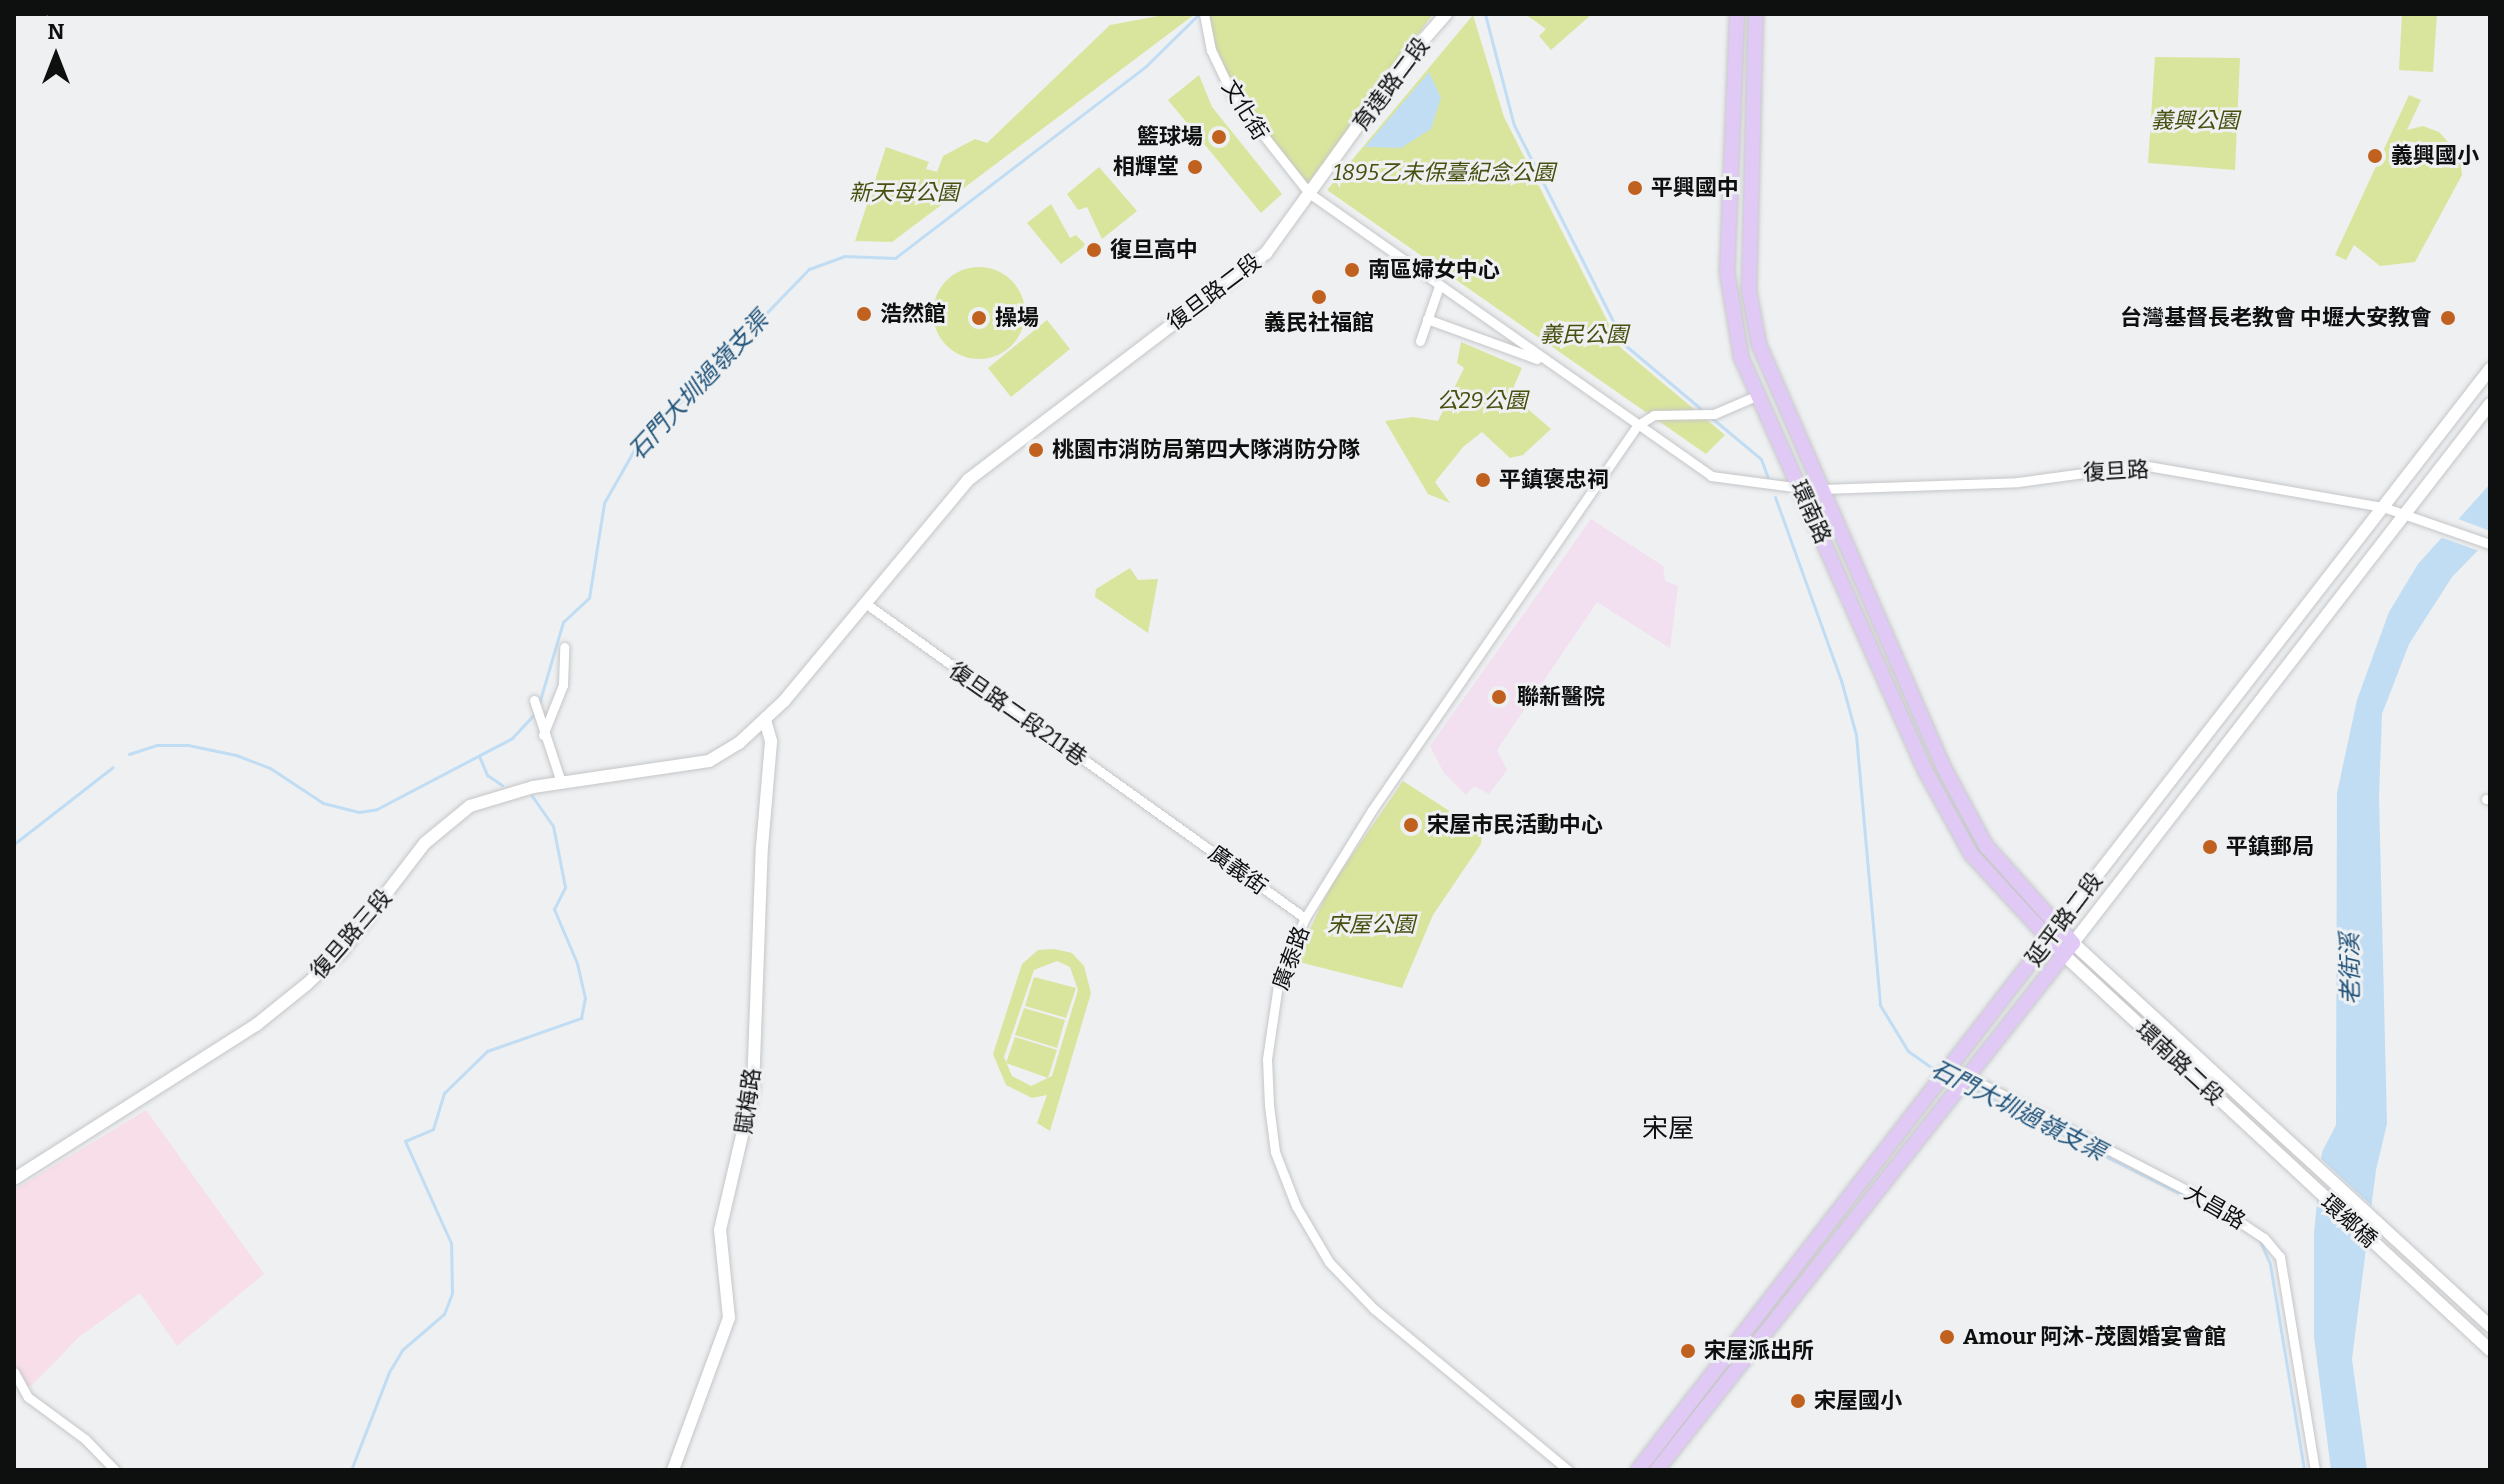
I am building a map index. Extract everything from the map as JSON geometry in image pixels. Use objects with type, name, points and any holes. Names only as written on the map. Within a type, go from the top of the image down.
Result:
[{"type":"main road","name":"環南路","points":[[1737,14],[1729,296],[1741,357],[1926,772],[1971,854],[2068,948]]},
{"type":"main road","name":"環南路","points":[[1756,14],[1749,291],[1754,321],[1778,395],[1943,766],[1986,846],[2052,934]]},
{"type":"main road","points":[[1733,96],[1753,95]]},
{"type":"main road","name":"延平路二段","points":[[1638,1470],[2052,934]]},
{"type":"main road","name":"延平路二段","points":[[1657,1470],[1969,1079],[2068,948]]},
{"type":"street","name":"文化街","points":[[1204,14],[1211,50],[1234,98],[1309,193]]},
{"type":"street","name":"育達路二段","points":[[1309,193],[1446,14]]},
{"type":"street","points":[[1309,193],[1711,476],[1822,489]]},
{"type":"street","name":"復旦路二段","points":[[709,761],[765,720],[968,480],[1266,253],[1309,193]]},
{"type":"street","points":[[1420,341],[1439,286]]},
{"type":"street","points":[[1427,319],[1548,363]]},
{"type":"street","name":"延平路二段","points":[[2052,934],[2490,369]]},
{"type":"street","points":[[1638,425],[1654,415],[1714,414],[1756,396]]},
{"type":"street","name":"延平路二段","points":[[2068,948],[2490,404]]},
{"type":"street","name":"廣泰路","points":[[1568,1470],[1375,1310],[1329,1262],[1295,1204],[1275,1152],[1267,1059],[1279,978],[1305,918],[1372,810],[1638,425]]},
{"type":"street","name":"復旦路","points":[[1822,489],[2018,482],[2142,465],[2383,507],[2490,544]]},
{"type":"street","name":"復旦路二段211巷","points":[[865,603],[1173,821]]},
{"type":"street","points":[[543,735],[563,685],[564,647]]},
{"type":"street","points":[[534,701],[561,782]]},
{"type":"street","name":"賦梅路","points":[[673,1470],[729,1318],[720,1230],[753,1088],[771,741],[765,720]]},
{"type":"street","name":"復旦路三段","points":[[14,1179],[256,1025],[307,984],[342,951],[447,822],[495,796],[561,782],[709,761]]},
{"type":"street","name":"廣義街","points":[[1173,821],[1305,918]]},
{"type":"street","name":"環南路二段","points":[[2068,948],[2304,1156]]},
{"type":"street","name":"環南路二段","points":[[2068,948],[2296,1172]]},
{"type":"street","name":"大昌路","points":[[1951,1068],[2208,1201],[2264,1238],[2280,1257],[2318,1470]]},
{"type":"street","name":"環鄉橋","points":[[2304,1156],[2490,1326]]},
{"type":"street","name":"環鄉橋","points":[[2296,1172],[2490,1350]]},
{"type":"street","points":[[14,1372],[28,1397],[85,1439],[115,1470]]},
{"type":"shaded area","name":"聯新醫院","points":[[1591,519],[1663,566],[1665,581],[1678,586],[1670,648],[1597,602],[1497,750],[1507,770],[1489,794],[1474,786],[1466,795],[1444,773],[1430,746]]},
{"type":"shaded area","points":[[146,1110],[264,1274],[177,1346],[140,1293],[80,1336],[31,1386],[14,1387],[14,1190]]},
{"type":"green space","name":"新天母公園","points":[[1169,14],[1195,14],[892,242],[855,241],[886,147],[929,162],[926,169],[937,172],[943,156],[975,139],[987,143],[1110,25]]},
{"type":"green space","name":"1895乙未保臺紀念公園","points":[[1209,14],[1433,14],[1309,184],[1252,127],[1211,50]]},
{"type":"green space","points":[[1525,14],[1592,14],[1551,50],[1539,36],[1546,29]]},
{"type":"green space","points":[[2402,14],[2437,14],[2433,72],[2399,70]]},
{"type":"green space","name":"1895乙未保臺紀念公園","points":[[1473,15],[1504,117],[1621,348],[1725,435],[1706,454],[1327,190]]},
{"type":"green space","name":"義興公園","points":[[2155,57],[2240,58],[2235,170],[2148,163]]},
{"type":"green space","name":"籃球場","points":[[1199,75],[1212,107],[1282,194],[1261,213],[1168,100]]},
{"type":"green space","points":[[2409,95],[2421,100],[2407,130],[2423,126],[2439,132],[2460,155],[2462,175],[2415,262],[2380,266],[2354,245],[2346,260],[2335,255]]},
{"type":"green space","points":[[1099,167],[1137,211],[1102,239],[1087,207],[1078,210],[1067,194]]},
{"type":"green space","points":[[1051,204],[1070,238],[1076,235],[1086,245],[1061,264],[1027,223]]},
{"type":"green space","name":"操場","points":[[979,267],[997,270],[1012,280],[1022,295],[1025,313],[1022,331],[1012,346],[997,356],[979,359],[961,356],[946,346],[936,331],[933,313],[936,295],[946,280],[961,270]]},
{"type":"green space","points":[[1047,320],[1070,349],[1011,397],[988,368]]},
{"type":"green space","name":"公29公園","points":[[1461,342],[1522,368],[1514,386],[1516,399],[1551,429],[1523,455],[1510,458],[1482,432],[1463,447],[1435,482],[1450,503],[1428,494],[1385,421],[1413,417],[1438,421],[1464,368],[1457,363]]},
{"type":"green space","points":[[1130,568],[1138,580],[1158,579],[1148,633],[1095,597],[1096,589]]},
{"type":"green space","name":"宋屋公園","points":[[1403,781],[1482,832],[1481,844],[1433,915],[1402,988],[1295,961],[1330,887]]},
{"type":"green space","points":[[1054,949],[1072,953],[1084,966],[1091,993],[1050,1131],[1037,1123],[1047,1095],[1032,1098],[1006,1085],[993,1054],[1022,964],[1038,950]],"holes":[[[1057,961],[1070,967],[1078,990],[1052,1076],[1031,1086],[1012,1076],[1004,1057],[1034,970]]]},
{"type":"green space","points":[[1034,977],[1076,988],[1066,1018],[1025,1006]]},
{"type":"green space","points":[[1024,1008],[1065,1020],[1057,1048],[1015,1035]]},
{"type":"green space","points":[[1015,1037],[1057,1050],[1048,1078],[1006,1063]]},
{"type":"water","points":[[1429,72],[1441,98],[1431,129],[1401,148],[1365,147]]},
{"type":"water","name":"老街溪","points":[[2490,484],[2490,538],[2452,577],[2409,644],[2382,714],[2379,797],[2387,1124],[2376,1170],[2352,1359],[2367,1470],[2331,1470],[2314,1337],[2314,1233],[2322,1152],[2336,1125],[2337,793],[2357,700],[2389,612],[2418,564]]},
{"type":"pier","points":[[2453,517],[2490,531],[2490,544],[2482,552],[2437,536]]},
{"type":"pier","points":[[2318,1156],[2375,1209],[2370,1250],[2314,1197]]},
{"type":"waterway","name":"石門大圳過嶺支渠","points":[[538,707],[563,622],[589,598],[604,503],[634,450],[809,269],[845,256],[895,258],[1146,66],[1199,14]]},
{"type":"waterway","name":"石門大圳過嶺支渠","points":[[1485,14],[1514,125],[1625,345],[1701,409]]},
{"type":"waterway","name":"石門大圳過嶺支渠","points":[[1713,419],[1761,459],[1768,478]]},
{"type":"waterway","name":"石門大圳過嶺支渠","points":[[1775,497],[1841,680],[1856,735],[1880,1005],[1908,1051],[1938,1072]]},
{"type":"waterway","name":"石門大圳過嶺支渠","points":[[129,754],[156,745],[188,745],[236,755],[270,768],[323,803],[359,812],[377,809],[512,738],[534,714]]},
{"type":"waterway","points":[[479,756],[487,775],[502,785]]},
{"type":"waterway","name":"石門大圳過嶺支渠","points":[[14,844],[113,767]]},
{"type":"waterway","points":[[351,1470],[389,1372],[402,1350],[444,1314],[452,1293],[451,1243],[405,1141],[433,1129],[444,1093],[487,1051],[581,1018],[585,998],[577,963],[554,909],[565,887],[553,826],[532,796]]},
{"type":"waterway","name":"石門大圳過嶺支渠","points":[[1966,1086],[2220,1214]]},
{"type":"waterway","name":"石門大圳過嶺支渠","points":[[2259,1239],[2270,1264],[2304,1470]]},
{"type":"place","name":"籃球場","points":[[1219,137]]},
{"type":"place","name":"義興國小","points":[[2375,156]]},
{"type":"place","name":"相輝堂","points":[[1195,167]]},
{"type":"place","name":"平興國中","points":[[1635,188]]},
{"type":"place","name":"復旦高中","points":[[1094,250]]},
{"type":"place","name":"南區婦女中心","points":[[1352,270]]},
{"type":"place","name":"義民社福館","points":[[1319,297]]},
{"type":"place","name":"浩然館","points":[[864,314]]},
{"type":"place","name":"操場","points":[[979,318]]},
{"type":"place","name":"台灣基督長老教會 中壢大安教會","points":[[2448,318]]},
{"type":"place","name":"桃園市消防局第四大隊消防分隊","points":[[1036,450]]},
{"type":"place","name":"平鎮褒忠祠","points":[[1483,480]]},
{"type":"place","name":"聯新醫院","points":[[1499,697]]},
{"type":"place","name":"宋屋市民活動中心","points":[[1411,825]]},
{"type":"place","name":"平鎮郵局","points":[[2210,847]]},
{"type":"place","name":"Amour 阿沐-茂園婚宴會館","points":[[1947,1337]]},
{"type":"place","name":"宋屋派出所","points":[[1688,1351]]},
{"type":"place","name":"宋屋國小","points":[[1798,1401]]},
{"type":"district","name":"宋屋","points":[[1668,1129]]},
{"type":"park label","name":"義民公園","points":[[1584,335]]}]
